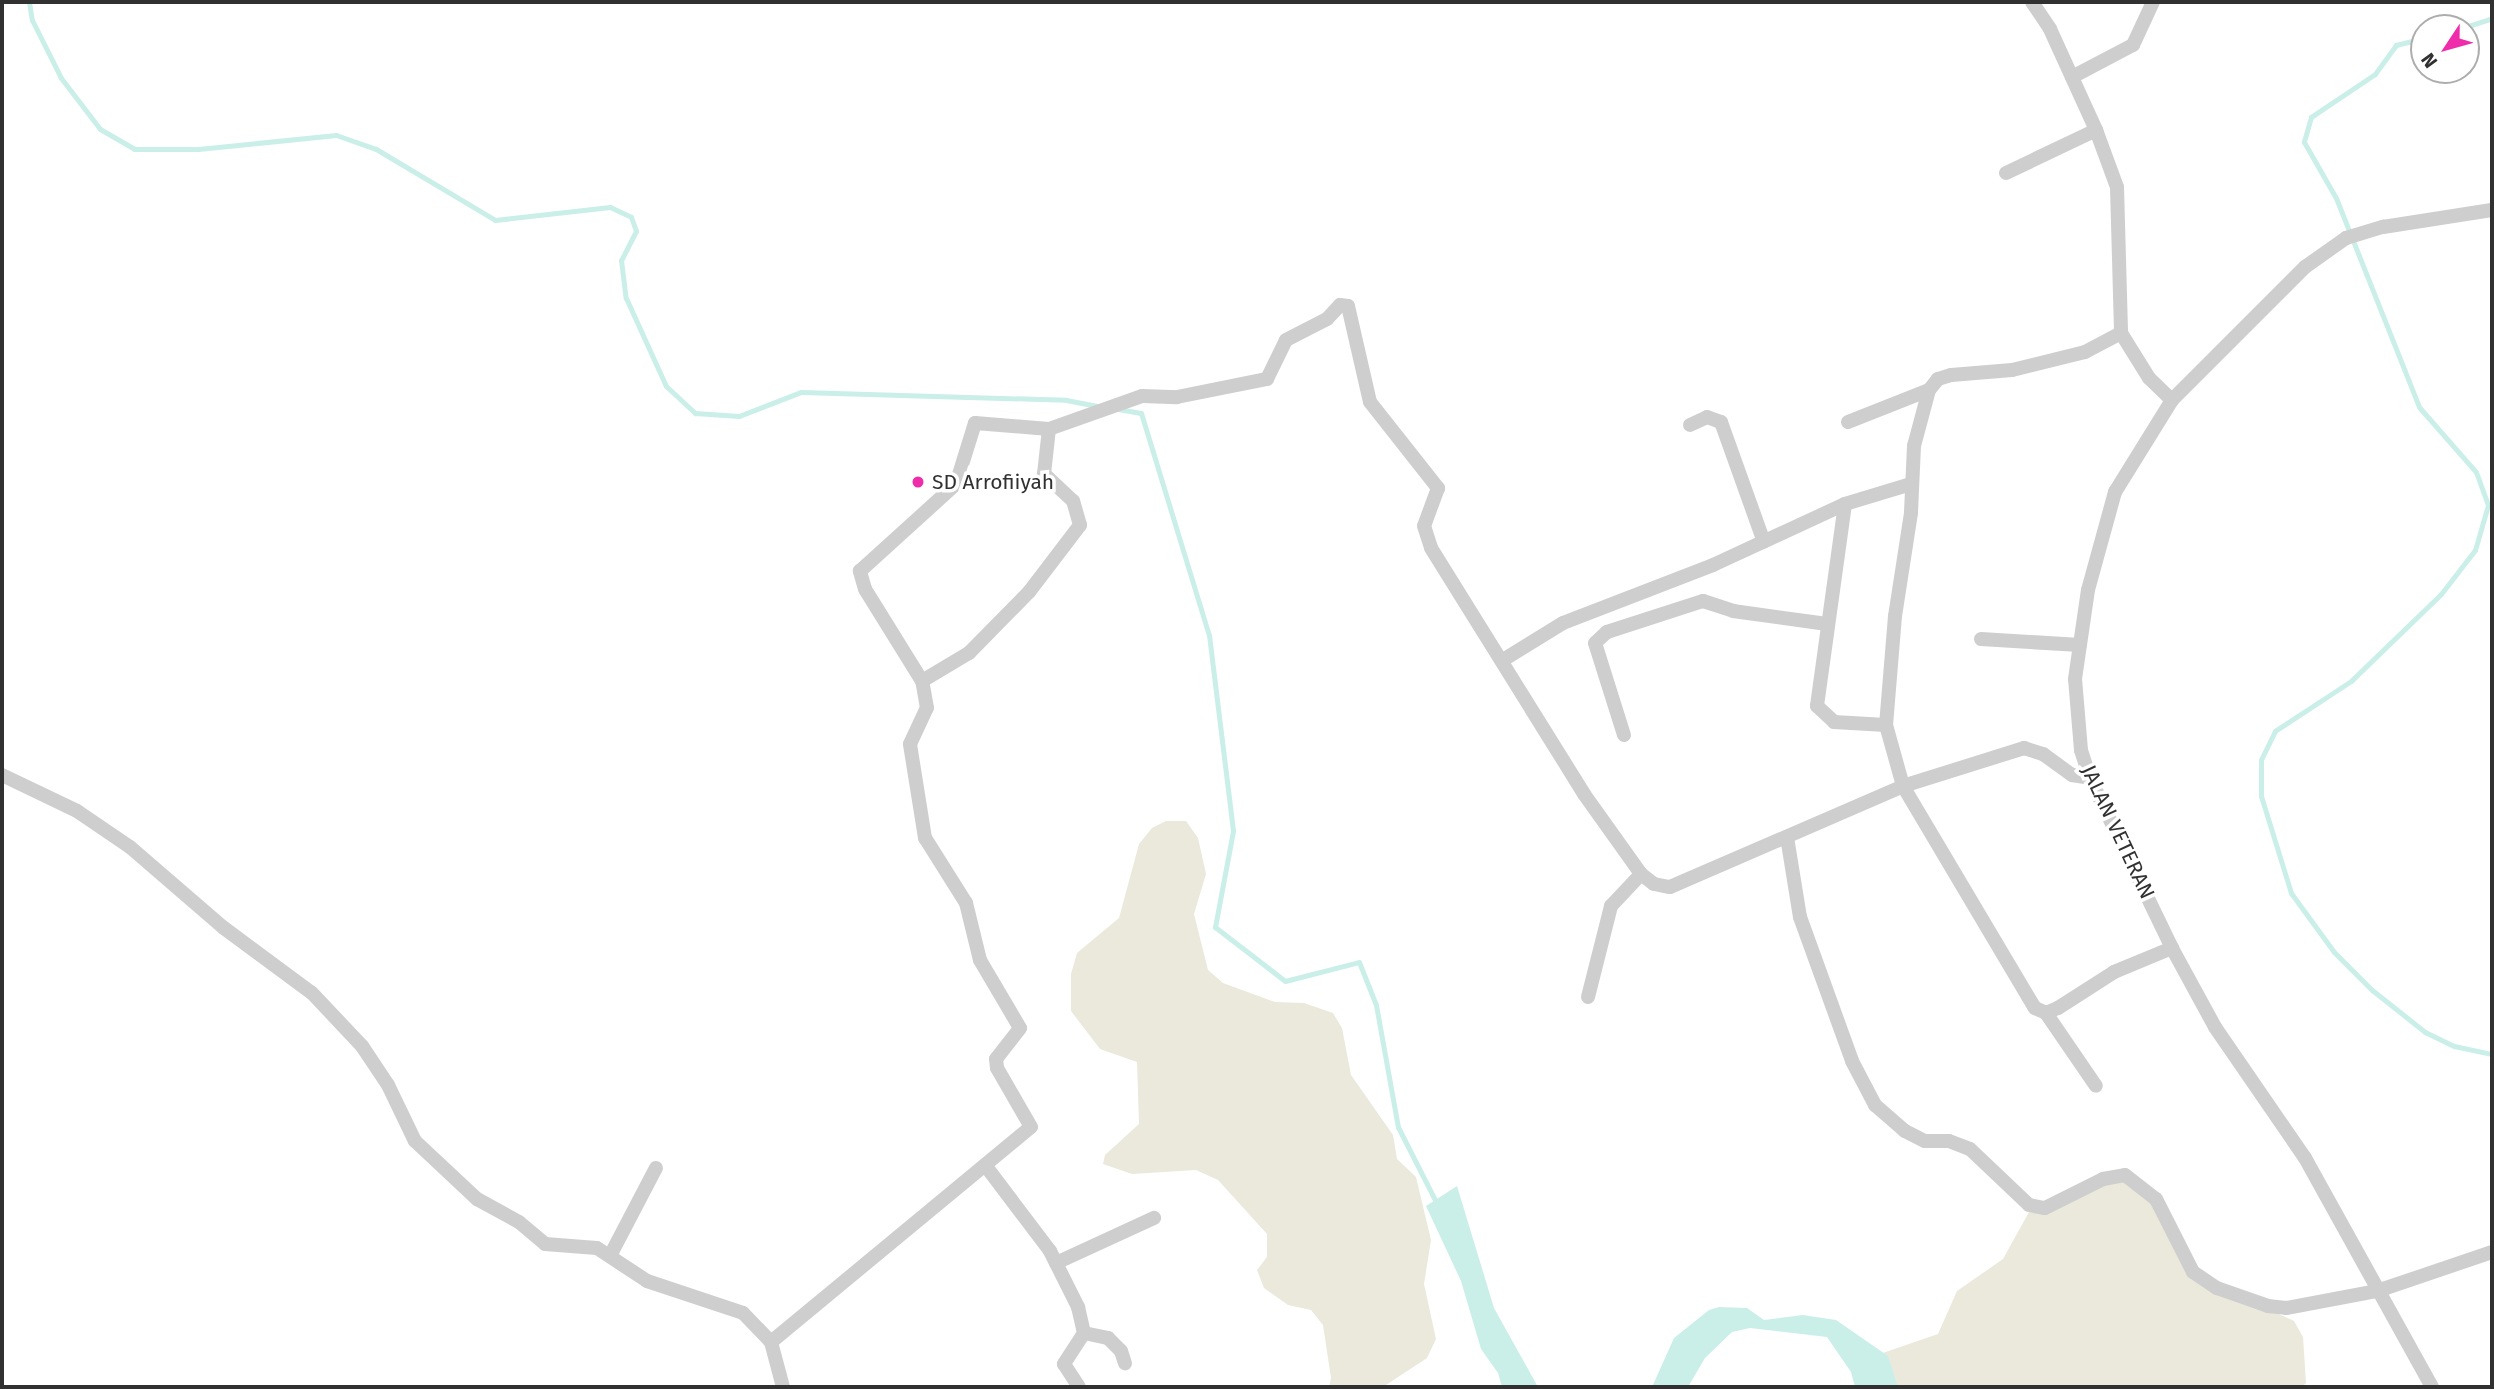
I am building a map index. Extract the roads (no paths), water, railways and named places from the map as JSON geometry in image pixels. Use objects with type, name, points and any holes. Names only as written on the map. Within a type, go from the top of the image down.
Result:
[{"type":"street","points":[[2032,2],[2072,77],[2096,130],[2119,207],[2121,333],[2149,378],[2172,400]]},
{"type":"street","points":[[2072,77],[2133,45],[2153,2]]},
{"type":"street","points":[[2006,173],[2096,130]]},
{"type":"street","name":"JALAN VETERAN","points":[[2432,1387],[2376,1291],[2305,1158],[2215,1027],[2172,948],[2090,778],[2076,715],[2080,645],[2088,590],[2115,492],[2172,400],[2305,267],[2346,239],[2383,227],[2492,210]]},
{"type":"street","points":[[771,1342],[1031,1127],[997,1068],[996,1059],[1020,1028],[980,960],[966,903],[925,838],[910,744],[927,708],[922,681],[865,589],[860,571],[956,484],[975,423],[1049,429],[1142,396],[1177,397],[1267,379],[1286,340],[1327,318],[1340,305],[1348,306],[1370,402],[1438,488],[1423,526],[1428,541],[1584,794],[1641,874],[1654,884],[1670,887],[1903,786],[2024,748],[2043,754],[2072,775],[2090,778]]},
{"type":"street","points":[[2096,1086],[2046,1013],[2024,997],[1903,786],[1885,725],[1914,446],[1929,390],[1938,379],[1951,375],[2012,370],[2085,352],[2121,333]]},
{"type":"street","points":[[1848,422],[1929,390]]},
{"type":"street","points":[[1690,425],[1707,417],[1721,422],[1764,542]]},
{"type":"street","points":[[922,681],[969,653],[1003,613],[1029,592],[1080,525],[1073,501],[1044,474],[1049,429]]},
{"type":"street","points":[[1503,660],[1563,623],[1764,542],[1845,504],[1911,484]]},
{"type":"street","points":[[1845,504],[1816,696],[1821,714],[1834,722],[1885,725]]},
{"type":"street","points":[[1624,735],[1595,643],[1607,632],[1703,601],[1733,611],[1827,624]]},
{"type":"street","points":[[1981,639],[2080,645]]},
{"type":"street","points":[[2,775],[77,811],[130,847],[224,928],[312,993],[368,1055],[415,1141],[477,1199],[519,1222],[545,1244],[597,1248],[611,1254],[647,1281],[743,1313],[771,1342],[783,1387]]},
{"type":"street","points":[[1787,837],[1800,917],[1852,1062],[1875,1105],[1905,1131],[1925,1141],[1949,1142],[1970,1149],[2029,1205],[2045,1208],[2103,1179],[2125,1175],[2156,1199],[2193,1272],[2244,1300],[2286,1308],[2376,1291],[2492,1252]]},
{"type":"street","points":[[1588,997],[1611,906],[1641,874]]},
{"type":"street","points":[[2046,1013],[2132,963],[2172,948]]},
{"type":"street","points":[[985,1165],[1056,1263],[1083,1320],[1084,1334],[1064,1364],[1079,1387]]},
{"type":"street","points":[[611,1254],[656,1168]]},
{"type":"street","points":[[1056,1263],[1154,1218]]},
{"type":"street","points":[[1084,1334],[1108,1338],[1121,1351],[1125,1363]]},
{"type":"waterway","points":[[29,2],[32,20],[61,78],[100,129],[134,149],[198,149],[336,135],[376,149],[495,220],[610,207],[631,217],[636,231],[621,260],[626,298],[666,386],[695,413],[739,416],[801,392],[1066,400],[1102,407]]},
{"type":"waterway","points":[[2480,22],[2492,18]]},
{"type":"waterway","points":[[2410,42],[2396,45],[2375,74],[2311,117],[2304,142],[2336,198],[2419,407],[2476,472],[2488,505],[2475,550],[2441,594],[2351,681],[2275,731],[2261,760],[2261,796],[2291,893],[2334,952],[2372,990],[2425,1032],[2454,1046],[2492,1054]]},
{"type":"waterway","points":[[1118,409],[1141,413],[1209,635],[1233,831],[1215,927],[1285,981],[1359,962],[1376,1005],[1398,1127],[1438,1206]]},
{"type":"place","name":"SD Arrofiiyah","points":[[918,482]]}]
